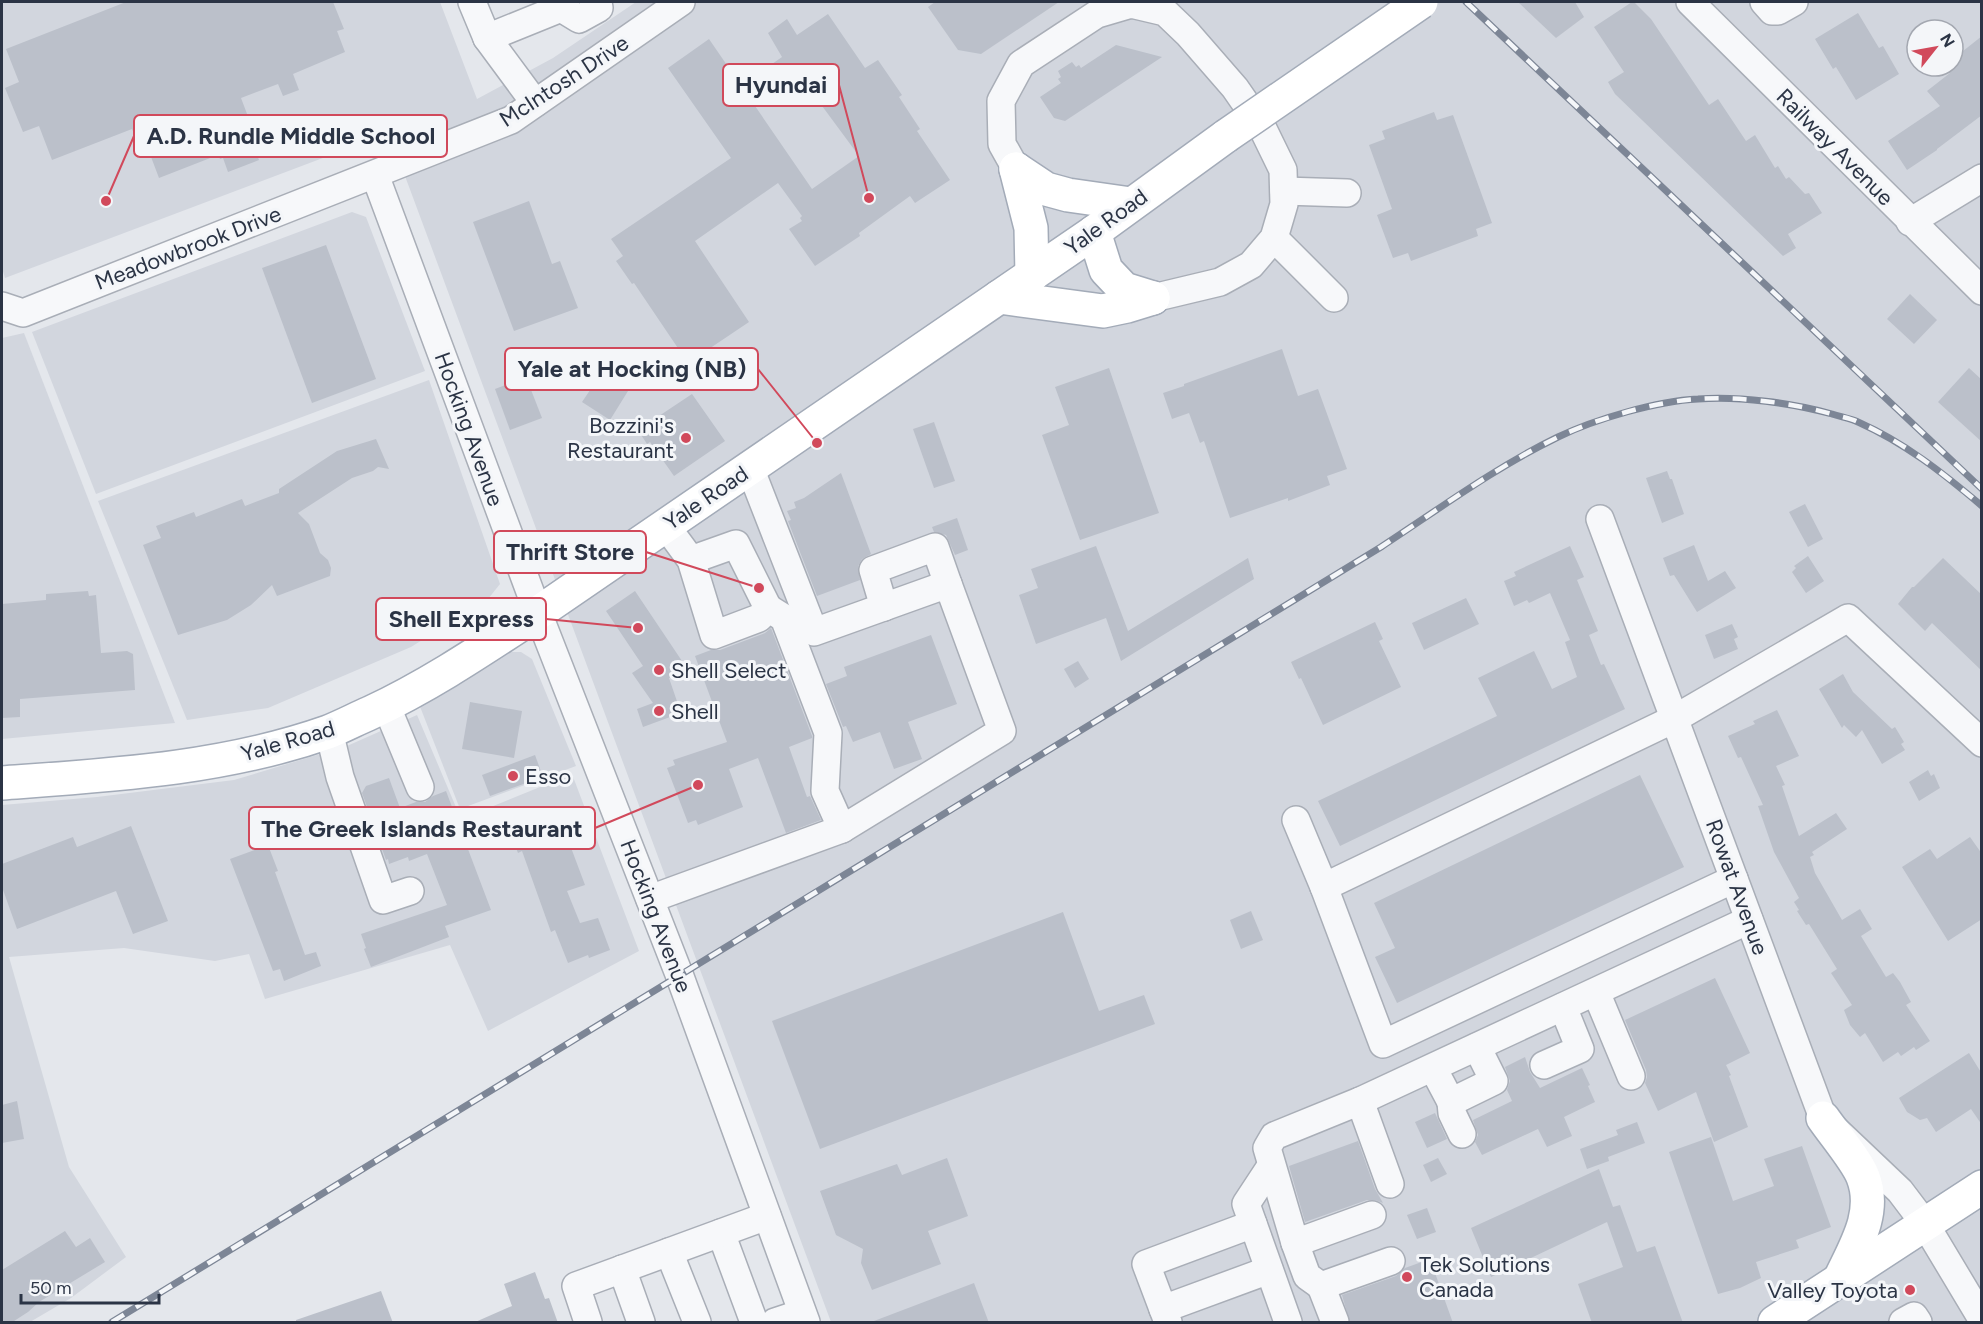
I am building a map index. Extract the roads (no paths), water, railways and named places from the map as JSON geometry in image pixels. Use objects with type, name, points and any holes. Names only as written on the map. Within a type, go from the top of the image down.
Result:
[{"type":"main road","name":"Yale Road","points":[[2,783],[138,773],[241,756],[329,731],[386,705],[452,670],[1032,275],[1226,136],[1421,2]]},
{"type":"main road","points":[[1016,169],[1046,189],[1068,195],[1131,204]]},
{"type":"main road","points":[[1016,169],[1031,228],[1032,275]]},
{"type":"main road","points":[[1094,232],[1106,270],[1124,290],[1153,298]]},
{"type":"main road","points":[[999,297],[1103,311],[1153,298]]},
{"type":"main road","points":[[1824,1118],[1862,1175],[1868,1195],[1868,1211],[1858,1242],[1840,1279]]},
{"type":"main road","points":[[1775,1323],[1982,1187]]},
{"type":"street","points":[[472,2],[487,38],[535,103]]},
{"type":"street","points":[[487,38],[560,5],[579,19],[599,8],[598,2]]},
{"type":"street","name":"McIntosh Drive","points":[[375,175],[511,120],[681,2]]},
{"type":"street","name":"Railway Avenue","points":[[1690,2],[1982,291]]},
{"type":"street","points":[[1764,2],[1772,11],[1778,11],[1794,2]]},
{"type":"street","points":[[1016,169],[1002,144],[1001,101],[1021,64],[1097,14],[1131,4],[1165,12],[1188,34],[1235,88],[1262,128],[1283,170],[1284,204],[1274,238],[1251,265],[1220,282],[1153,298]]},
{"type":"street","name":"Meadowbrook Drive","points":[[2,306],[23,312],[375,175]]},
{"type":"street","name":"Hocking Avenue","points":[[375,175],[538,613],[650,899],[804,1318]]},
{"type":"street","points":[[1910,222],[1982,178]]},
{"type":"street","points":[[1284,191],[1347,193]]},
{"type":"street","points":[[1274,238],[1334,298]]},
{"type":"street","points":[[750,468],[814,632],[948,584]]},
{"type":"street","name":"Rowat Avenue","points":[[1600,519],[1824,1118],[1889,1179],[1925,1224],[1982,1319]]},
{"type":"street","points":[[666,526],[691,560],[714,635],[759,618],[768,608]]},
{"type":"street","points":[[691,560],[736,544],[768,608],[784,618],[828,733],[825,791],[842,829]]},
{"type":"street","points":[[650,899],[842,829],[1002,731],[935,547],[873,570],[884,607]]},
{"type":"street","points":[[1324,887],[1674,719],[1848,618],[1982,743]]},
{"type":"street","points":[[386,705],[420,787]]},
{"type":"street","points":[[329,731],[339,777],[383,900],[410,891]]},
{"type":"street","points":[[1296,820],[1324,887],[1383,1044],[1734,879]]},
{"type":"street","points":[[1335,1323],[1320,1286],[1307,1276],[1295,1243],[1267,1148],[1274,1136],[1433,1068],[1749,920]]},
{"type":"street","points":[[1596,992],[1631,1076]]},
{"type":"street","points":[[1544,1065],[1580,1049],[1563,1007]]},
{"type":"street","points":[[1451,1102],[1494,1082],[1477,1047]]},
{"type":"street","points":[[1433,1068],[1451,1102],[1452,1113],[1462,1134]]},
{"type":"street","points":[[1360,1101],[1390,1184]]},
{"type":"street","points":[[1271,1166],[1246,1204],[1288,1323]]},
{"type":"street","points":[[1295,1243],[1372,1215]]},
{"type":"street","points":[[588,1323],[576,1286],[767,1216]]},
{"type":"street","points":[[1253,1224],[1146,1264],[1165,1316],[1269,1270]]},
{"type":"street","points":[[721,1233],[754,1323]]},
{"type":"street","points":[[669,1252],[698,1323]]},
{"type":"street","points":[[1320,1286],[1391,1261]]},
{"type":"street","points":[[622,1269],[641,1323]]},
{"type":"street","points":[[1903,1323],[1914,1316],[1918,1323]]},
{"type":"street","points":[[775,1323],[804,1318]]},
{"type":"railway","points":[[1466,2],[1982,489]]},
{"type":"railway","points":[[112,1322],[1381,547],[1490,475],[1573,430],[1627,412],[1682,400],[1714,398],[1766,401],[1800,407],[1852,419],[1892,439],[1953,482],[1982,506]]},
{"type":"place","name":"Hyundai","points":[[869,198]]},
{"type":"place","name":"A.D. Rundle Middle School","points":[[106,201]]},
{"type":"place","name":"Bozzini's Restaurant","points":[[686,438]]},
{"type":"place","name":"Yale at Hocking (NB)","points":[[817,443]]},
{"type":"place","name":"Thrift Store","points":[[759,588]]},
{"type":"place","name":"Shell Express","points":[[638,628]]},
{"type":"place","name":"Shell Select","points":[[659,670]]},
{"type":"place","name":"Shell","points":[[659,711]]},
{"type":"place","name":"Esso","points":[[513,776]]},
{"type":"place","name":"The Greek Islands Restaurant","points":[[698,785]]},
{"type":"place","name":"Tek Solutions Canada","points":[[1407,1277]]},
{"type":"place","name":"Valley Toyota","points":[[1910,1290]]}]
